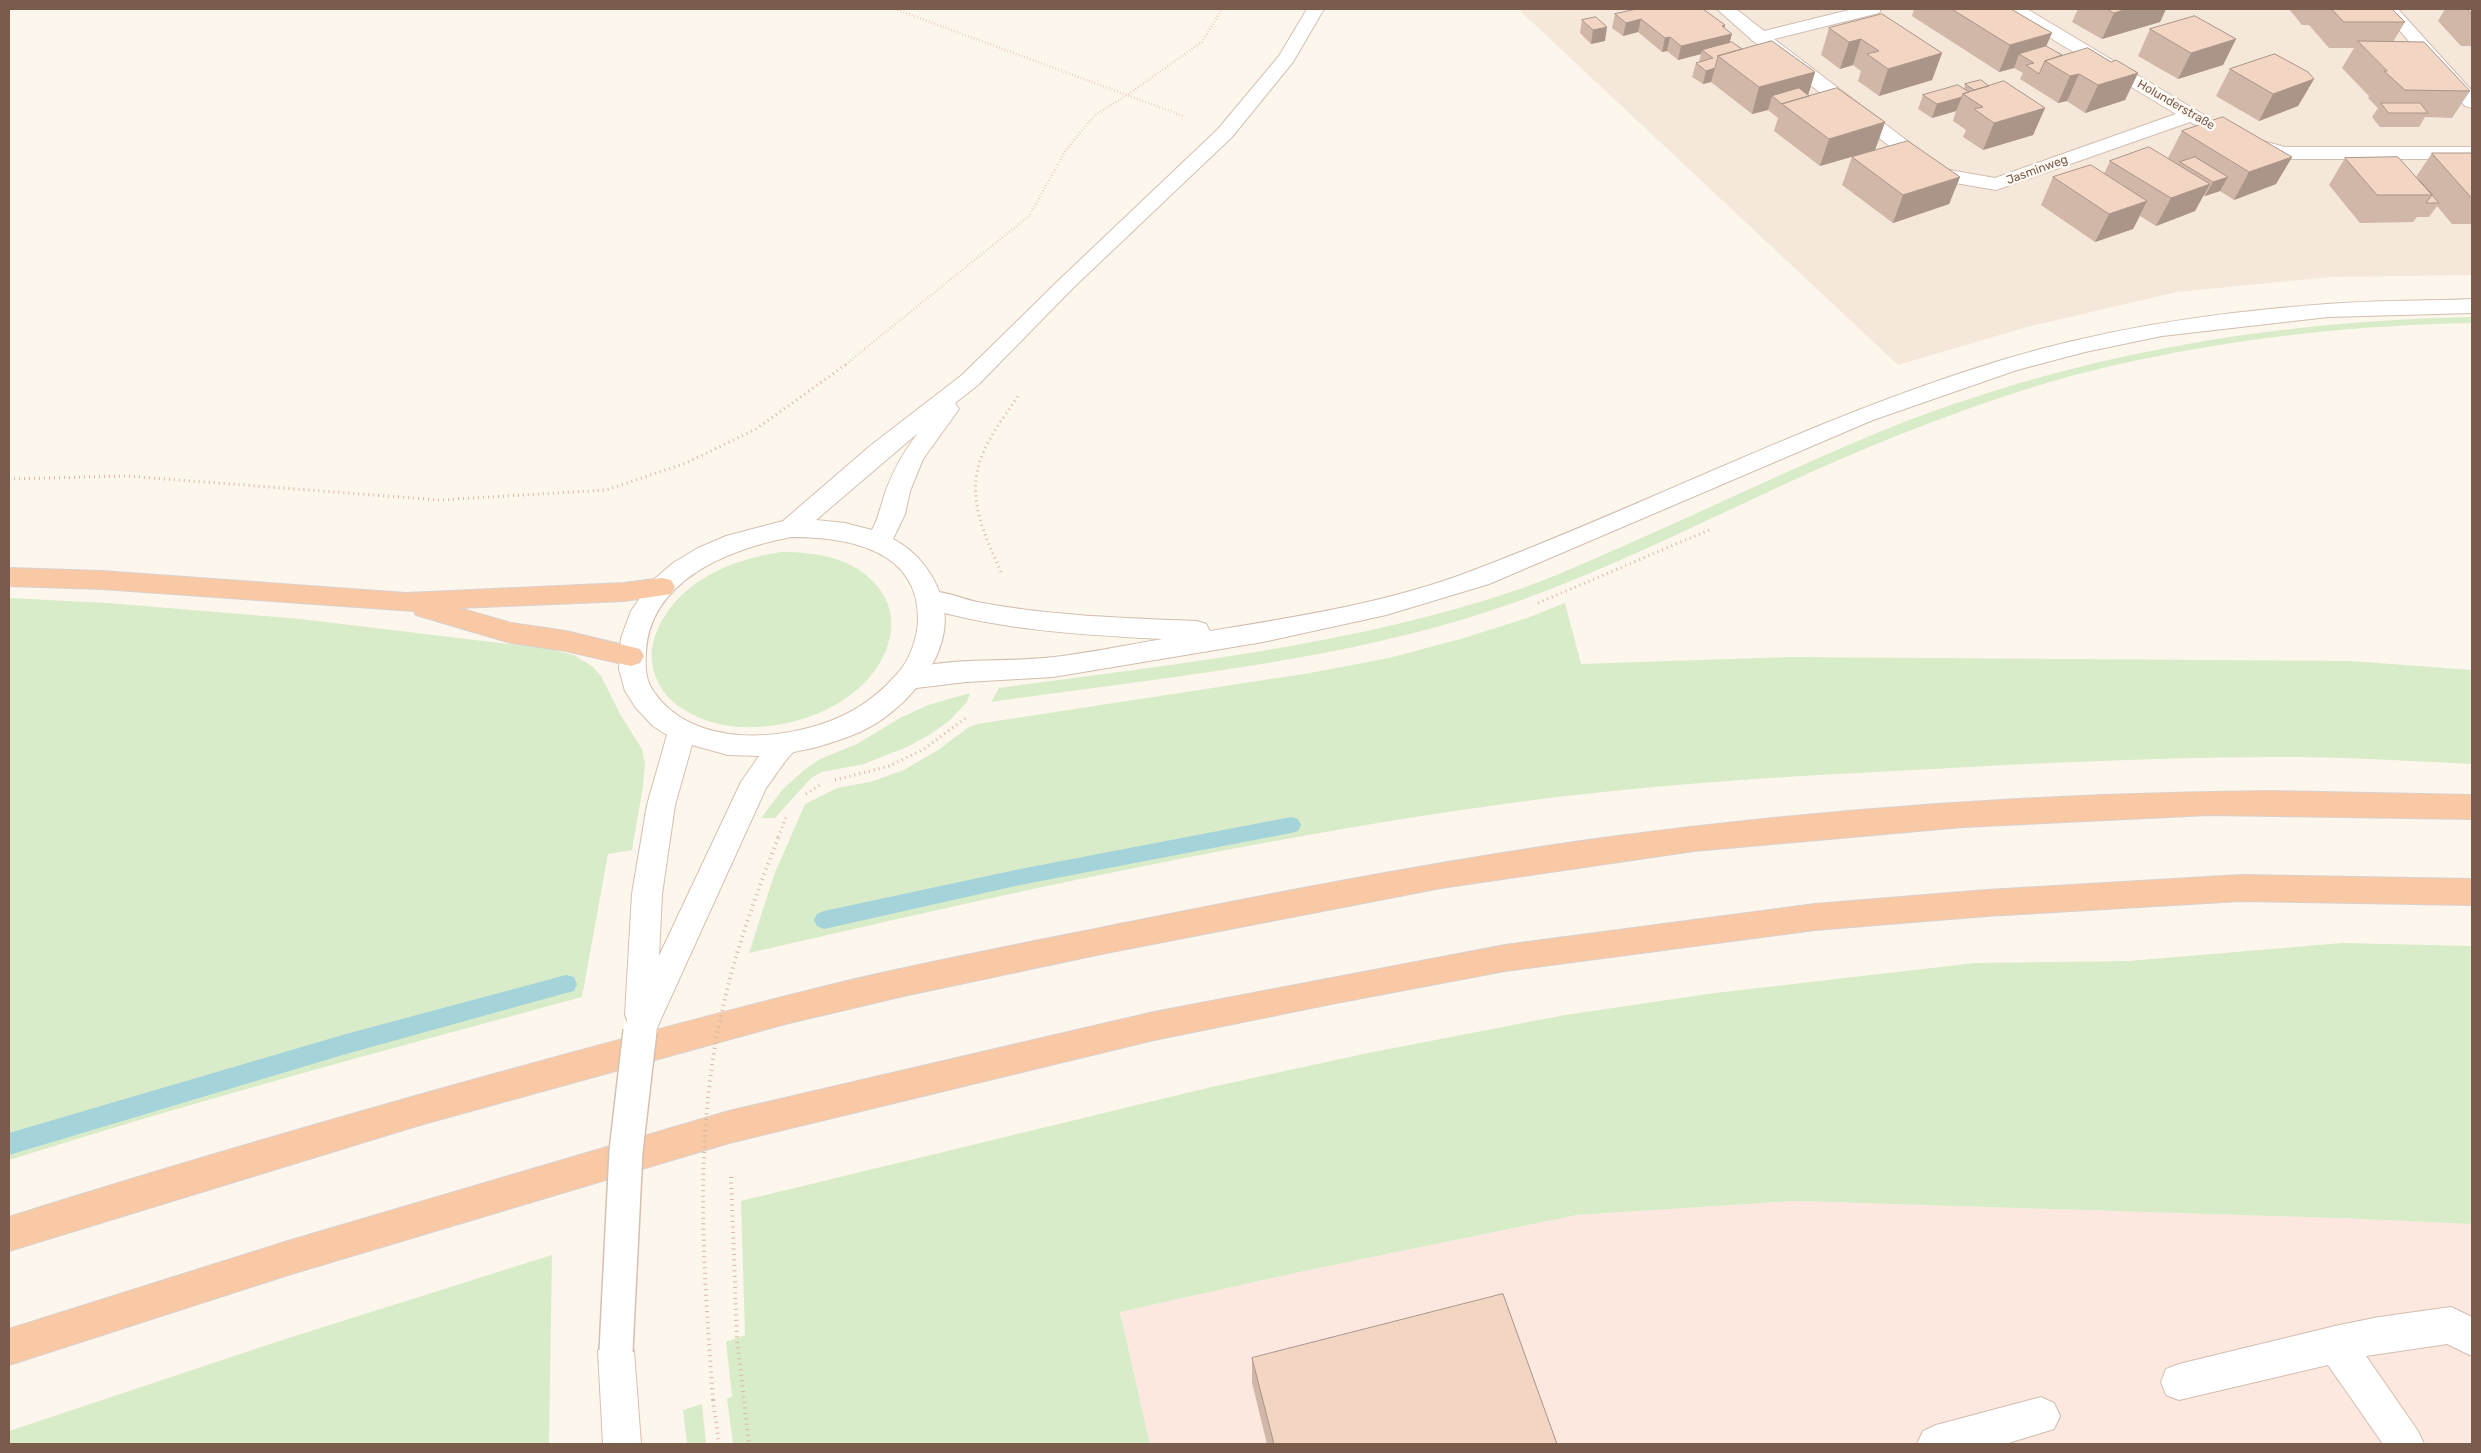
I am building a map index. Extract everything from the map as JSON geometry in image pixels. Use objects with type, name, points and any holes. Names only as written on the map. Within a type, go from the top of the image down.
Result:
[{"type":"highway","points":[[9,577],[102,580],[406,602],[624,592],[662,587]]},
{"type":"highway","points":[[406,602],[512,633],[566,641],[631,656]]},
{"type":"highway","points":[[9,1234],[149,1188],[569,1068],[756,1018],[908,982],[1229,914],[1420,880],[1599,852],[1772,830],[1939,816],[2131,806],[2270,803],[2472,807]]},
{"type":"highway","points":[[9,1347],[308,1252],[729,1126],[1154,1026],[1336,989],[1505,958],[1638,940],[1825,916],[1987,902],[2241,888],[2472,892]]},
{"type":"street","points":[[791,528],[878,452],[970,380],[1066,284],[1225,133],[1288,58],[1315,9]]},
{"type":"street","name":"Jasminweg","points":[[1725,9],[1938,174],[1996,184],[2190,116]]},
{"type":"street","points":[[1759,37],[1872,9]]},
{"type":"street","name":"Holunderstraße","points":[[2015,9],[2190,116],[2226,134],[2284,152],[2472,153]]},
{"type":"street","points":[[2390,9],[2472,102]]},
{"type":"street","points":[[908,679],[966,672],[1053,667],[1263,632],[1386,606],[1480,578],[1865,415],[2009,365],[2084,345],[2162,329],[2328,310],[2472,306]]},
{"type":"street","points":[[879,542],[893,514],[898,491],[912,457],[970,380]]},
{"type":"street","points":[[791,528],[822,528],[852,533],[879,542],[903,557],[921,577],[931,600],[932,626],[924,653],[908,679],[890,698],[868,714],[814,738],[784,744],[748,746],[713,741],[682,731],[650,706],[632,674],[631,656],[635,632],[645,609],[662,587],[683,568],[706,553],[734,541],[762,532],[791,528]]},
{"type":"street","points":[[931,600],[977,611],[1057,624],[1140,630],[1263,632]]},
{"type":"street","points":[[622,1444],[616,1351],[623,1171],[629,1094],[640,1031],[646,894],[661,805],[682,731]]},
{"type":"street","points":[[640,1031],[755,782],[784,744]]},
{"type":"street","points":[[2178,1382],[2379,1335],[2451,1325],[2472,1338]]},
{"type":"street","points":[[2335,1344],[2405,1444]]},
{"type":"street","points":[[1936,1444],[2041,1416]]},
{"type":"path","points":[[895,9],[1225,133]]},
{"type":"path","points":[[9,479],[126,476],[439,500],[606,490],[686,463],[756,428],[835,373],[1029,216],[1066,150],[1094,116],[1127,96],[1202,42],[1222,9]]},
{"type":"path","points":[[1002,574],[979,521],[975,488],[981,458],[1018,395]]},
{"type":"path","points":[[719,1444],[713,1400],[702,1211],[706,1125],[715,1044],[729,982],[767,867],[787,815]]},
{"type":"path","points":[[729,1126],[737,1339],[749,1444]]},
{"type":"shaded area","points":[[1518,9],[2472,9],[2472,275],[2331,277],[2177,292],[2027,327],[1898,365]]},
{"type":"shaded area","points":[[1795,1201],[2472,1224],[2472,1444],[1150,1444],[1120,1312],[1295,1273],[1577,1215]]},
{"type":"green space","points":[[2472,317],[2472,323],[2387,326],[2260,339],[2218,345],[2099,369],[1996,399],[1862,450],[1571,581],[1471,617],[1354,647],[1233,669],[991,702],[999,688],[1262,651],[1392,625],[1457,609],[1520,589],[1558,574],[1879,432],[1951,405],[2023,382],[2096,363],[2170,347],[2245,335],[2320,326]]},
{"type":"green space","points":[[781,552],[825,556],[838,560],[851,565],[874,582],[886,599],[891,621],[890,637],[880,663],[863,685],[840,702],[813,715],[784,724],[754,727],[726,725],[700,718],[683,709],[664,692],[657,680],[653,667],[653,643],[664,618],[675,602],[706,577],[742,561]]},
{"type":"green space","points":[[9,598],[107,603],[301,619],[549,649],[574,655],[593,667],[601,676],[620,714],[642,749],[645,764],[632,850],[608,854],[582,997],[223,1096],[9,1160]]},
{"type":"green space","points":[[1565,603],[1581,664],[1789,657],[2350,661],[2472,670],[2472,764],[2312,757],[2148,759],[1708,782],[1555,797],[1409,818],[1219,851],[937,910],[749,953],[774,875],[805,804],[837,788],[870,782],[904,770],[938,750],[969,727],[977,724],[1310,673],[1389,658],[1464,638],[1527,618]]},
{"type":"green space","points":[[970,693],[967,702],[950,720],[931,734],[907,747],[864,764],[822,772],[811,778],[775,818],[761,818],[783,789],[804,770],[820,759],[857,744],[900,718],[928,705]]},
{"type":"green space","points":[[2342,943],[2472,946],[2472,1224],[1795,1201],[1577,1215],[1295,1273],[1120,1312],[1150,1444],[733,1444],[727,1399],[732,1396],[726,1342],[745,1335],[741,1201],[1207,1088],[1368,1053],[1565,1015],[1715,993],[1975,963],[2129,961]]},
{"type":"green space","points":[[552,1255],[549,1444],[9,1444],[9,1431],[276,1342]]},
{"type":"green space","points":[[702,1404],[706,1444],[687,1444],[683,1410]]},
{"type":"building","points":[[1637,9],[1703,9],[1725,25],[1722,26],[1732,34],[1681,46],[1670,37],[1665,38],[1641,19],[1626,23],[1615,14]]},
{"type":"building","points":[[1952,9],[2011,9],[2052,33],[2010,45]]},
{"type":"building","points":[[2107,9],[2127,9],[2114,13]]},
{"type":"building","points":[[2332,9],[2392,9],[2405,22],[2344,22]]},
{"type":"building","points":[[1882,14],[1942,53],[1888,69],[1867,54],[1879,51],[1861,39],[1849,42],[1829,28]]},
{"type":"building","points":[[2195,16],[2236,39],[2191,53],[2150,29]]},
{"type":"building","points":[[1596,17],[1607,27],[1593,30],[1582,20]]},
{"type":"building","points":[[1772,41],[1815,72],[1759,87],[1718,56]]},
{"type":"building","points":[[2358,41],[2424,42],[2470,91],[2405,90],[2384,71],[2387,71]]},
{"type":"building","points":[[1732,42],[1742,49],[1718,56],[1715,68],[1706,71],[1696,63],[1713,58],[1702,50]]},
{"type":"building","points":[[2046,46],[2062,55],[2045,61],[2039,74],[2026,65],[2034,63],[2019,54]]},
{"type":"building","points":[[2088,48],[2111,62],[2116,60],[2138,73],[2098,85],[2079,74],[2070,76],[2045,61]]},
{"type":"building","points":[[2275,54],[2308,72],[2314,79],[2273,94],[2230,69]]},
{"type":"building","points":[[1981,80],[1989,86],[1974,90],[1965,84]]},
{"type":"building","points":[[2004,81],[2045,108],[1994,123],[1974,109],[1983,107],[1963,94]]},
{"type":"building","points":[[1958,85],[1969,92],[1963,94],[1962,97],[1937,104],[1923,95]]},
{"type":"building","points":[[1799,88],[1809,96],[1782,104],[1772,96]]},
{"type":"building","points":[[1837,88],[1885,122],[1829,139],[1782,104]]},
{"type":"building","points":[[2381,103],[2420,103],[2428,113],[2389,113]]},
{"type":"building","points":[[2223,117],[2292,157],[2249,172],[2182,131]]},
{"type":"building","points":[[1908,141],[1960,177],[1903,195],[1852,157]]},
{"type":"building","points":[[2149,147],[2210,184],[2171,198],[2110,161]]},
{"type":"building","points":[[2432,153],[2472,153],[2472,197],[2471,197]]},
{"type":"building","points":[[2195,157],[2228,177],[2213,182],[2180,162]]},
{"type":"building","points":[[2398,157],[2432,195],[2377,195],[2345,158]]},
{"type":"building","points":[[2091,165],[2147,201],[2109,214],[2053,177]]},
{"type":"building","points":[[2419,180],[2439,203],[2426,203],[2432,195]]},
{"type":"building","points":[[1503,1294],[1557,1444],[1274,1444],[1252,1358]]},
{"type":"waterway","points":[[824,920],[1020,877],[1291,825]]},
{"type":"waterway","points":[[9,1144],[346,1044],[566,984]]}]
